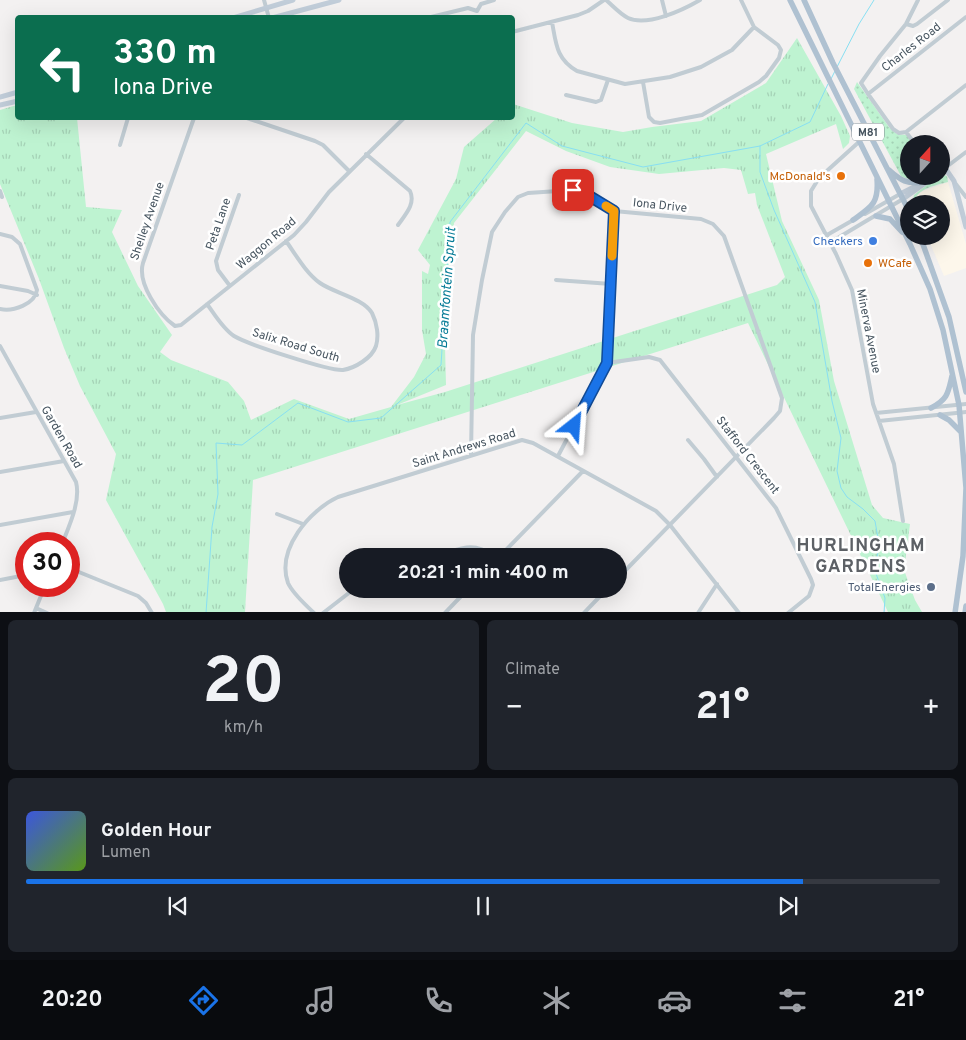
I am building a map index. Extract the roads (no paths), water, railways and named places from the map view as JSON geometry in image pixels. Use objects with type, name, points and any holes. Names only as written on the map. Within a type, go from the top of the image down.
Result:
[{"type":"main road","points":[[242,15],[293,0]]},
{"type":"main road","points":[[282,15],[339,0]]},
{"type":"main road","name":"M81","points":[[790,0],[917,258],[930,289],[940,323],[959,405],[963,412],[962,432],[966,488],[965,522],[961,575],[955,612]]},
{"type":"main road","name":"M81","points":[[804,0],[827,51],[901,195]]},
{"type":"main road","points":[[0,97],[15,93]]},
{"type":"main road","points":[[0,105],[15,102]]},
{"type":"main road","points":[[886,167],[900,178]]},
{"type":"main road","points":[[853,220],[876,201],[878,192],[876,173]]},
{"type":"main road","points":[[950,178],[954,182],[966,227]]},
{"type":"main road","points":[[905,195],[919,185]]},
{"type":"main road","points":[[905,195],[920,185]]},
{"type":"main road","points":[[876,216],[890,219],[902,232],[917,258]]},
{"type":"main road","points":[[923,245],[949,317],[966,392]]},
{"type":"main road","points":[[931,408],[942,402],[946,396],[953,374]]},
{"type":"main road","points":[[940,415],[949,420],[962,432]]},
{"type":"main road","points":[[965,612],[966,606]]},
{"type":"street","points":[[264,0],[270,15]]},
{"type":"street","points":[[477,11],[481,4],[494,0]]},
{"type":"street","points":[[515,31],[588,11],[605,0],[632,20],[642,20],[676,13],[700,0]]},
{"type":"street","points":[[662,0],[666,16]]},
{"type":"street","points":[[643,82],[649,117],[654,122],[660,123],[698,117],[762,80],[779,58],[782,51],[780,47],[754,27],[741,0]]},
{"type":"street","points":[[918,0],[906,24],[863,79],[862,84],[893,128],[899,133],[906,132],[966,85]]},
{"type":"street","points":[[906,24],[913,26],[917,24],[948,0]]},
{"type":"street","points":[[439,15],[468,8],[477,11],[479,15]]},
{"type":"street","name":"Charles Road","points":[[868,94],[966,17]]},
{"type":"street","points":[[552,22],[561,58],[566,63],[577,71],[628,84],[670,77],[705,65],[734,48],[754,27]]},
{"type":"street","points":[[566,95],[596,102],[599,101],[608,80]]},
{"type":"street","points":[[120,145],[127,120]]},
{"type":"street","name":"Shelley Avenue","points":[[172,325],[148,294],[141,273],[193,120]]},
{"type":"street","points":[[253,120],[323,145],[349,171]]},
{"type":"street","name":"Waggon Road","points":[[172,325],[178,326],[286,242],[306,222],[326,195],[402,120]]},
{"type":"street","name":"Minerva Avenue","points":[[860,140],[823,174],[813,186],[811,206],[827,235],[852,290],[865,365],[876,413],[894,464],[902,521]]},
{"type":"street","points":[[950,165],[966,152]]},
{"type":"street","points":[[366,154],[410,191],[412,196],[410,207],[398,225]]},
{"type":"street","points":[[954,182],[966,197]]},
{"type":"street","name":"Iona Drive","points":[[471,455],[473,335],[482,280],[492,232],[518,197],[528,193],[573,190],[586,194],[614,211],[701,219],[713,224],[724,236],[782,400],[780,411],[627,569]]},
{"type":"street","points":[[0,191],[2,197]]},
{"type":"street","name":"Peta Lane","points":[[230,286],[218,270],[216,261],[239,195]]},
{"type":"street","points":[[827,235],[853,220],[900,198]]},
{"type":"street","points":[[830,242],[876,216],[890,204]]},
{"type":"street","points":[[558,456],[607,363],[614,211]]},
{"type":"street","points":[[0,234],[15,239],[22,247],[36,285],[37,295]]},
{"type":"street","name":"Salix Road South","points":[[207,304],[226,329],[236,337],[290,356],[338,370],[352,367],[367,358],[376,347],[378,336],[376,322],[367,307],[319,282],[286,242]]},
{"type":"street","points":[[556,280],[611,284]]},
{"type":"street","points":[[0,286],[28,291],[37,295]]},
{"type":"street","points":[[0,309],[8,310],[30,302],[37,295]]},
{"type":"street","name":"Garden Road","points":[[0,346],[77,486],[77,496],[66,532]]},
{"type":"street","name":"Stafford Crescent","points":[[607,363],[649,357],[660,360],[776,508],[813,585],[810,593],[788,612]]},
{"type":"street","points":[[876,413],[966,404]]},
{"type":"street","points":[[0,418],[36,412]]},
{"type":"street","points":[[879,421],[963,412]]},
{"type":"street","name":"Saint Andrews Road","points":[[314,612],[293,592],[288,584],[286,575],[292,543],[303,524],[323,506],[338,498],[522,440],[533,443],[558,456],[656,511],[670,525],[739,612]]},
{"type":"street","points":[[688,440],[717,478]]},
{"type":"street","points":[[0,472],[64,461]]},
{"type":"street","points":[[508,548],[583,470]]},
{"type":"street","points":[[0,526],[73,512]]},
{"type":"street","points":[[277,514],[303,524]]},
{"type":"street","points":[[80,572],[138,596],[152,612]]},
{"type":"street","points":[[0,580],[15,577]]},
{"type":"street","points":[[698,612],[716,584]]},
{"type":"street","points":[[40,597],[35,610],[47,612]]},
{"type":"street","points":[[323,612],[342,598]]},
{"type":"street","points":[[445,612],[459,598]]},
{"type":"street","points":[[584,612],[598,598]]},
{"type":"waterway","name":"Braamfontein Spruit","points":[[837,67],[859,24],[874,0]]},
{"type":"waterway","name":"Braamfontein Spruit","points":[[831,79],[835,71]]},
{"type":"waterway","name":"Braamfontein Spruit","points":[[206,612],[212,527],[218,494],[216,443],[242,445],[298,403],[348,422],[381,418],[441,365],[450,222],[526,123],[562,146],[643,167],[760,146],[810,122],[828,84]]},
{"type":"waterway","points":[[760,146],[760,172],[774,210],[815,302],[832,401],[841,438],[837,471],[841,488],[847,497],[875,521],[879,544],[875,571],[885,598],[884,612]]},
{"type":"place","name":"McDonald's","points":[[841,176]]},
{"type":"place","name":"Checkers","points":[[873,241]]},
{"type":"place","name":"WCafe","points":[[868,263]]},
{"type":"place","name":"TotalEnergies","points":[[931,587]]},
{"type":"district","name":"HURLINGHAM GARDENS","points":[[861,555]]}]
